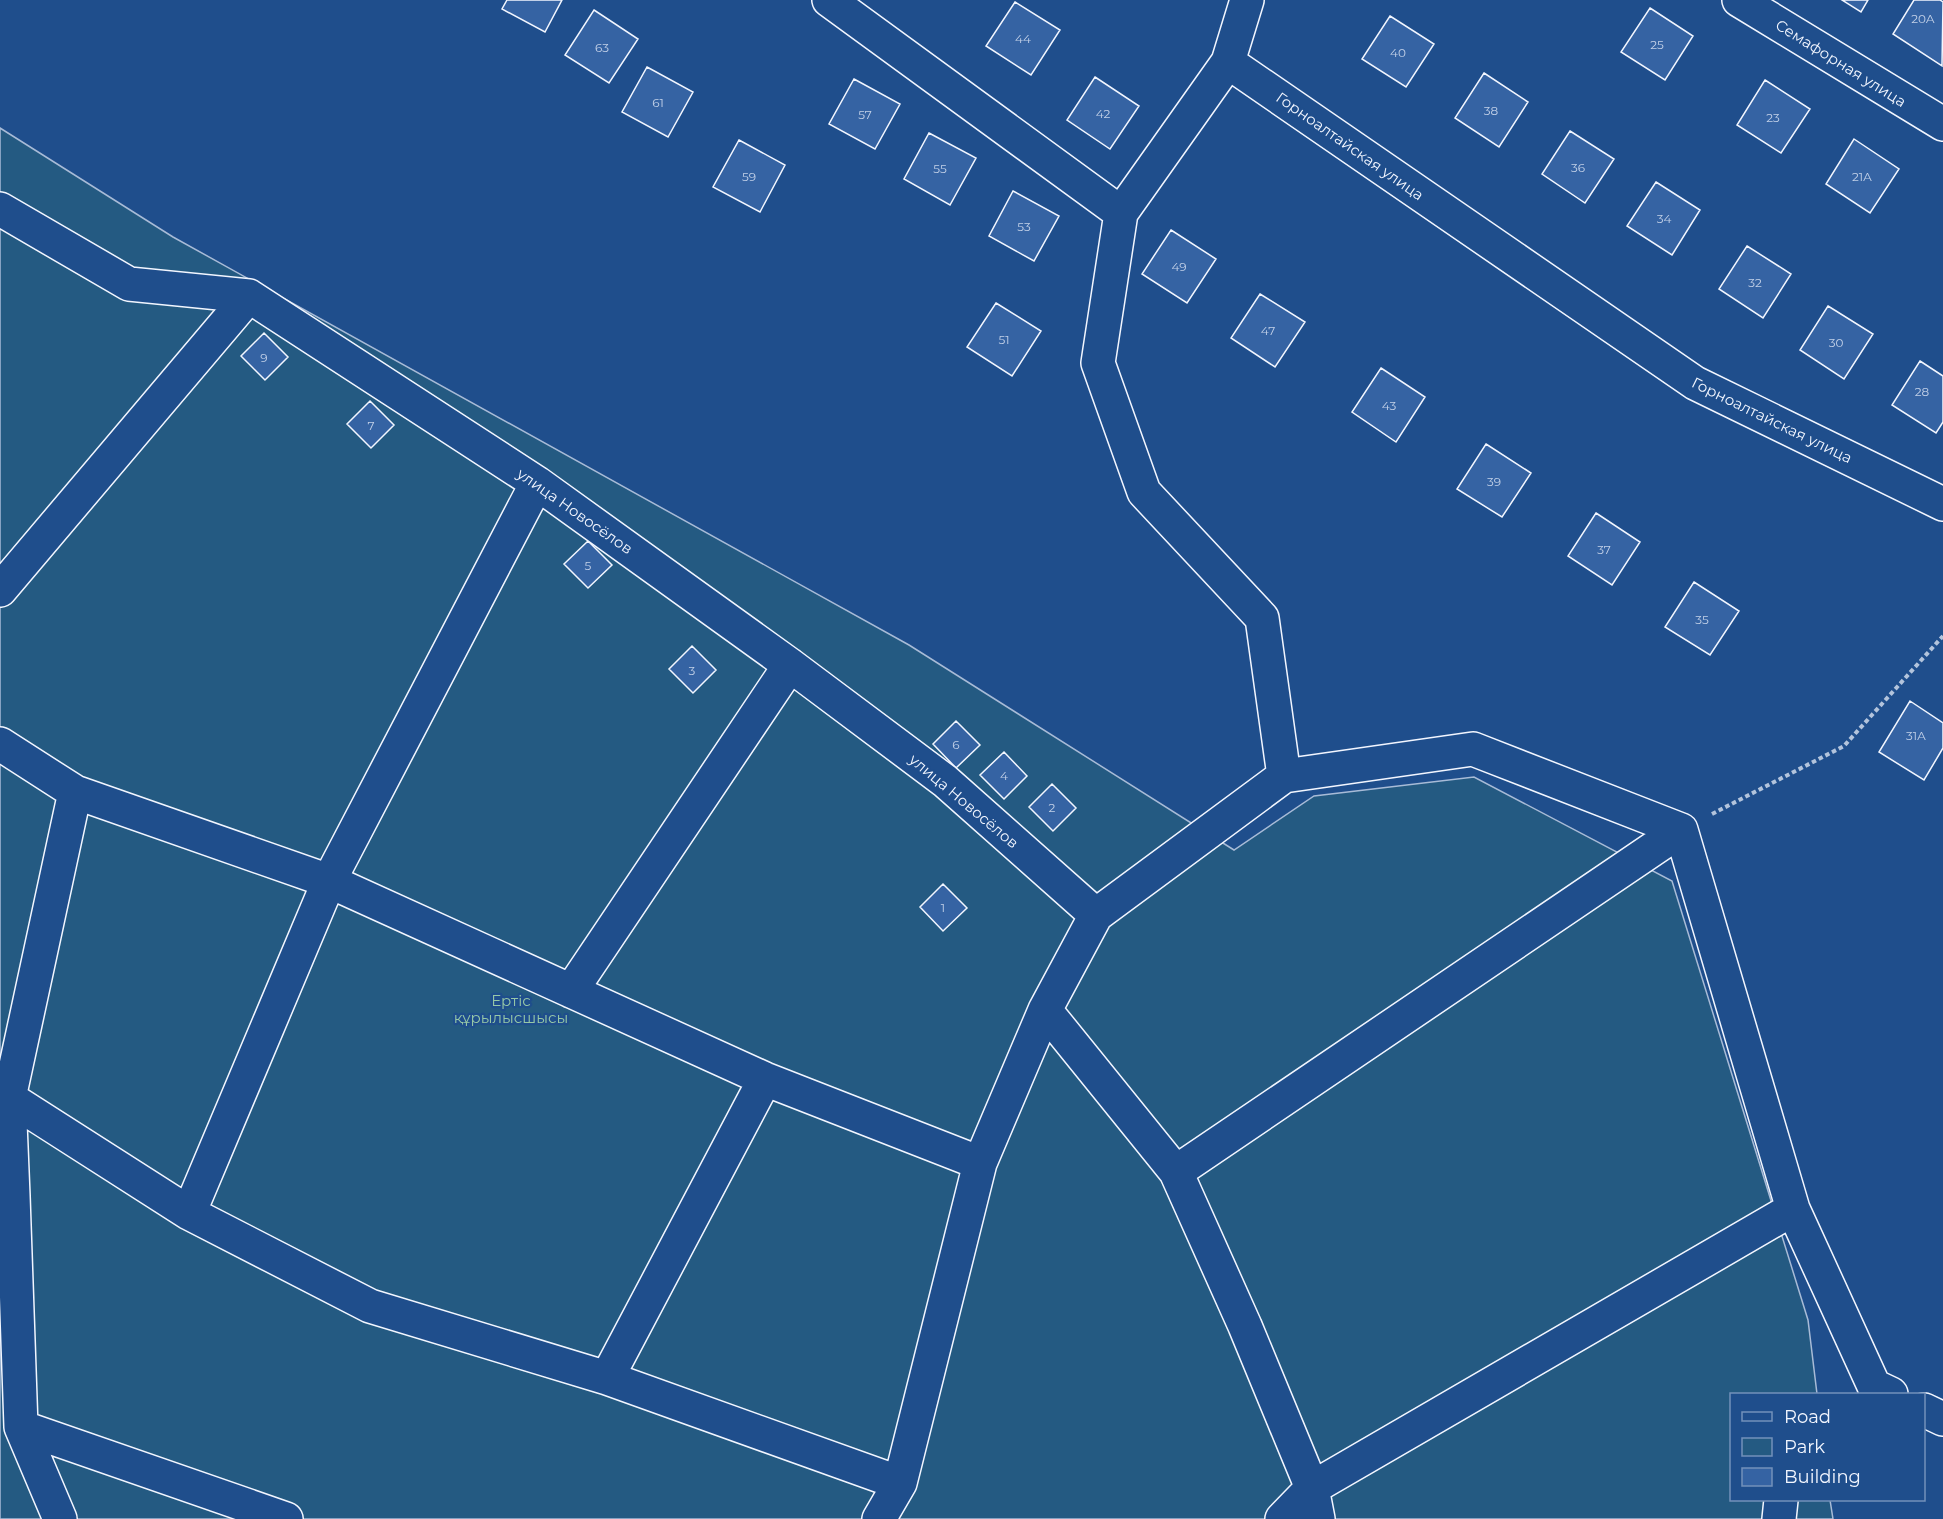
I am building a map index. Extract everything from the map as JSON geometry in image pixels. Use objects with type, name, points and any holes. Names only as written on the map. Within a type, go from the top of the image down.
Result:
[{"type":"street","points":[[829,0],[1121,213]]},
{"type":"street","points":[[1247,0],[1228,62],[1121,213],[1098,363],[1144,492],[1262,618],[1284,776]]},
{"type":"street","name":"Семафорная улица","points":[[1739,0],[1943,124]]},
{"type":"street","name":"Горноалтайская улица","points":[[1228,62],[1695,383],[1943,504]]},
{"type":"street","name":"улица Новосёлов","points":[[0,209],[129,284],[249,296],[537,483],[790,665],[945,781],[1096,915]]},
{"type":"street","points":[[0,590],[249,296]]},
{"type":"street","points":[[189,1213],[329,881],[537,483]]},
{"type":"street","points":[[571,991],[790,665]]},
{"type":"street","points":[[0,744],[75,792],[329,881],[765,1079],[980,1163]]},
{"type":"street","points":[[879,1519],[900,1483],[980,1163],[1045,1010],[1096,915],[1284,776],[1473,749],[1681,830]]},
{"type":"street","points":[[60,1519],[21,1427],[7,1203],[5,1096],[75,792]]},
{"type":"street","points":[[1176,1172],[1681,830]]},
{"type":"street","points":[[1681,830],[1793,1209],[1877,1392]]},
{"type":"street","points":[[1045,1010],[1176,1172],[1245,1326],[1315,1504]]},
{"type":"street","points":[[607,1378],[765,1079]]},
{"type":"street","points":[[5,1096],[189,1213],[370,1306],[607,1378],[900,1483]]},
{"type":"street","points":[[1282,1519],[1315,1504],[1793,1209]]},
{"type":"street","points":[[1925,1411],[1943,1419]]},
{"type":"street","points":[[21,1427],[286,1519]]},
{"type":"street","points":[[1779,1519],[1781,1501]]},
{"type":"path","points":[[1681,830],[1844,746],[1943,636]]},
{"type":"green space","name":"Ертіс құрылысшысы","points":[[0,128],[173,237],[909,645],[1234,850],[1314,796],[1474,777],[1672,881],[1808,1320],[1817,1393],[1730,1393],[1730,1501],[1830,1501],[1833,1519],[0,1519]]},
{"type":"building","points":[[507,0],[562,0],[545,32],[502,9]]},
{"type":"building","points":[[1842,0],[1868,0],[1861,12]]},
{"type":"building","points":[[1914,0],[1943,2],[1942,66],[1893,34]]},
{"type":"building","points":[[1015,2],[1060,30],[1031,75],[986,46]]},
{"type":"building","points":[[1650,8],[1693,36],[1665,80],[1621,52]]},
{"type":"building","points":[[594,10],[638,39],[609,83],[565,55]]},
{"type":"building","points":[[1390,16],[1434,44],[1406,87],[1362,59]]},
{"type":"building","points":[[647,67],[693,92],[668,137],[622,112]]},
{"type":"building","points":[[1484,73],[1528,102],[1499,147],[1455,118]]},
{"type":"building","points":[[1095,77],[1139,106],[1110,149],[1067,120]]},
{"type":"building","points":[[854,79],[900,104],[875,149],[829,124]]},
{"type":"building","points":[[1765,80],[1810,109],[1781,153],[1737,125]]},
{"type":"building","points":[[1570,131],[1614,159],[1585,203],[1542,174]]},
{"type":"building","points":[[929,133],[976,158],[950,205],[904,179]]},
{"type":"building","points":[[1854,139],[1899,169],[1870,213],[1826,184]]},
{"type":"building","points":[[739,140],[785,165],[760,212],[713,187]]},
{"type":"building","points":[[1656,182],[1700,210],[1672,255],[1627,226]]},
{"type":"building","points":[[1013,191],[1059,216],[1034,261],[989,236]]},
{"type":"building","points":[[1171,230],[1216,259],[1187,303],[1142,274]]},
{"type":"building","points":[[1747,246],[1791,274],[1763,318],[1719,289]]},
{"type":"building","points":[[1260,294],[1305,322],[1275,367],[1231,338]]},
{"type":"building","points":[[996,303],[1041,331],[1012,376],[967,347]]},
{"type":"building","points":[[1828,306],[1873,334],[1844,379],[1800,350]]},
{"type":"building","points":[[264,333],[288,357],[265,380],[241,356]]},
{"type":"building","points":[[1920,361],[1943,376],[1943,422],[1936,433],[1892,405]]},
{"type":"building","points":[[1381,368],[1425,397],[1396,442],[1352,412]]},
{"type":"building","points":[[370,401],[394,425],[371,448],[347,424]]},
{"type":"building","points":[[1486,444],[1531,473],[1502,517],[1457,489]]},
{"type":"building","points":[[1596,513],[1640,542],[1612,585],[1568,556]]},
{"type":"building","points":[[588,541],[612,565],[588,588],[564,564]]},
{"type":"building","points":[[1694,582],[1739,611],[1710,655],[1665,627]]},
{"type":"building","points":[[692,646],[716,670],[693,693],[669,669]]},
{"type":"building","points":[[1910,701],[1943,723],[1943,748],[1924,780],[1879,752]]},
{"type":"building","points":[[956,721],[980,745],[956,768],[933,744]]},
{"type":"building","points":[[1004,752],[1027,776],[1004,799],[980,775]]},
{"type":"building","points":[[1052,784],[1076,808],[1053,831],[1029,807]]},
{"type":"building","points":[[943,884],[967,908],[943,931],[920,907]]}]
